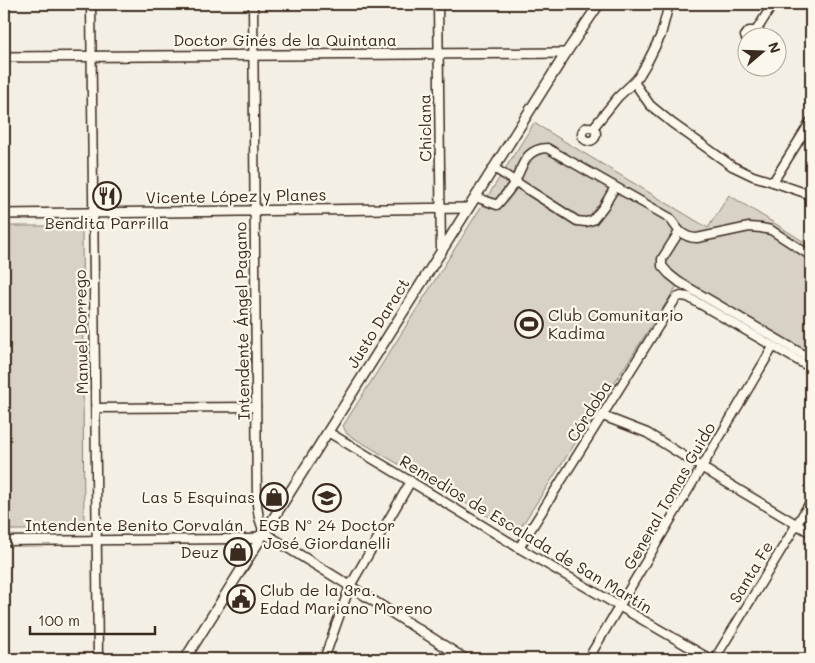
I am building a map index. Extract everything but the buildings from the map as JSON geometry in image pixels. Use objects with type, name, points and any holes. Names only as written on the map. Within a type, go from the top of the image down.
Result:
[{"type":"street","name":"Manuel Dorrego","points":[[91,4],[98,659]]},
{"type":"street","name":"Intendente Ángel Pagano","points":[[253,4],[257,505],[259,518]]},
{"type":"street","name":"Chiclana","points":[[438,4],[441,253]]},
{"type":"street","name":"Justo Daract","points":[[185,659],[468,208],[599,4]]},
{"type":"street","points":[[593,128],[618,97],[634,82],[648,61],[662,34],[669,4]]},
{"type":"street","points":[[761,28],[773,4]]},
{"type":"street","name":"Doctor Ginés de la Quintana","points":[[4,57],[566,53]]},
{"type":"street","points":[[634,82],[650,105],[732,166],[753,176],[811,196]]},
{"type":"street","points":[[773,182],[811,121]]},
{"type":"street","points":[[476,197],[497,205],[514,182],[523,162],[534,151],[540,148],[547,148],[670,218],[679,232],[684,235],[698,238],[749,227],[760,228],[772,230],[811,256]]},
{"type":"street","points":[[494,168],[577,221],[586,222],[593,220],[615,187]]},
{"type":"street","name":"Vicente López y Planes","points":[[4,214],[468,208]]},
{"type":"street","points":[[679,232],[662,259],[662,266],[669,274],[679,282],[811,359]]},
{"type":"street","name":"Córdoba","points":[[519,548],[676,298],[681,296],[688,297],[773,346]]},
{"type":"street","points":[[773,346],[811,368]]},
{"type":"street","name":"General Tomas Guido","points":[[588,659],[773,346]]},
{"type":"street","points":[[96,408],[256,406]]},
{"type":"street","points":[[603,416],[646,433],[811,533]]},
{"type":"street","name":"Remedios de Escalada de San Martín","points":[[328,432],[519,548],[710,659]]},
{"type":"street","points":[[324,659],[350,586],[411,481]]},
{"type":"street","name":"Santa Fe","points":[[717,659],[719,652],[811,501]]},
{"type":"street","name":"Intendente Benito Corvalán","points":[[259,518],[264,533],[350,586],[451,655],[465,659]]},
{"type":"street","name":"Intendente Benito Corvalán","points":[[4,540],[237,539],[252,538],[264,533]]},
{"type":"shaded area","name":"Club Comunitario Kadima","points":[[534,123],[708,228],[729,195],[811,246],[811,363],[677,286],[517,533],[347,434],[343,426]]},
{"type":"shaded area","points":[[4,226],[75,226],[82,232],[84,526],[79,530],[4,530]]},
{"type":"place","name":"Bendita Parrilla","points":[[107,196]]},
{"type":"place","name":"Club Comunitario Kadima","points":[[529,324]]},
{"type":"place","name":"Las 5 Esquinas","points":[[274,497]]},
{"type":"place","name":"EGB Nº 24 Doctor José Giordanelli","points":[[327,498]]},
{"type":"place","name":"Deuz","points":[[238,552]]},
{"type":"place","name":"Club de la 3ra. Edad Mariano Moreno","points":[[241,599]]}]
